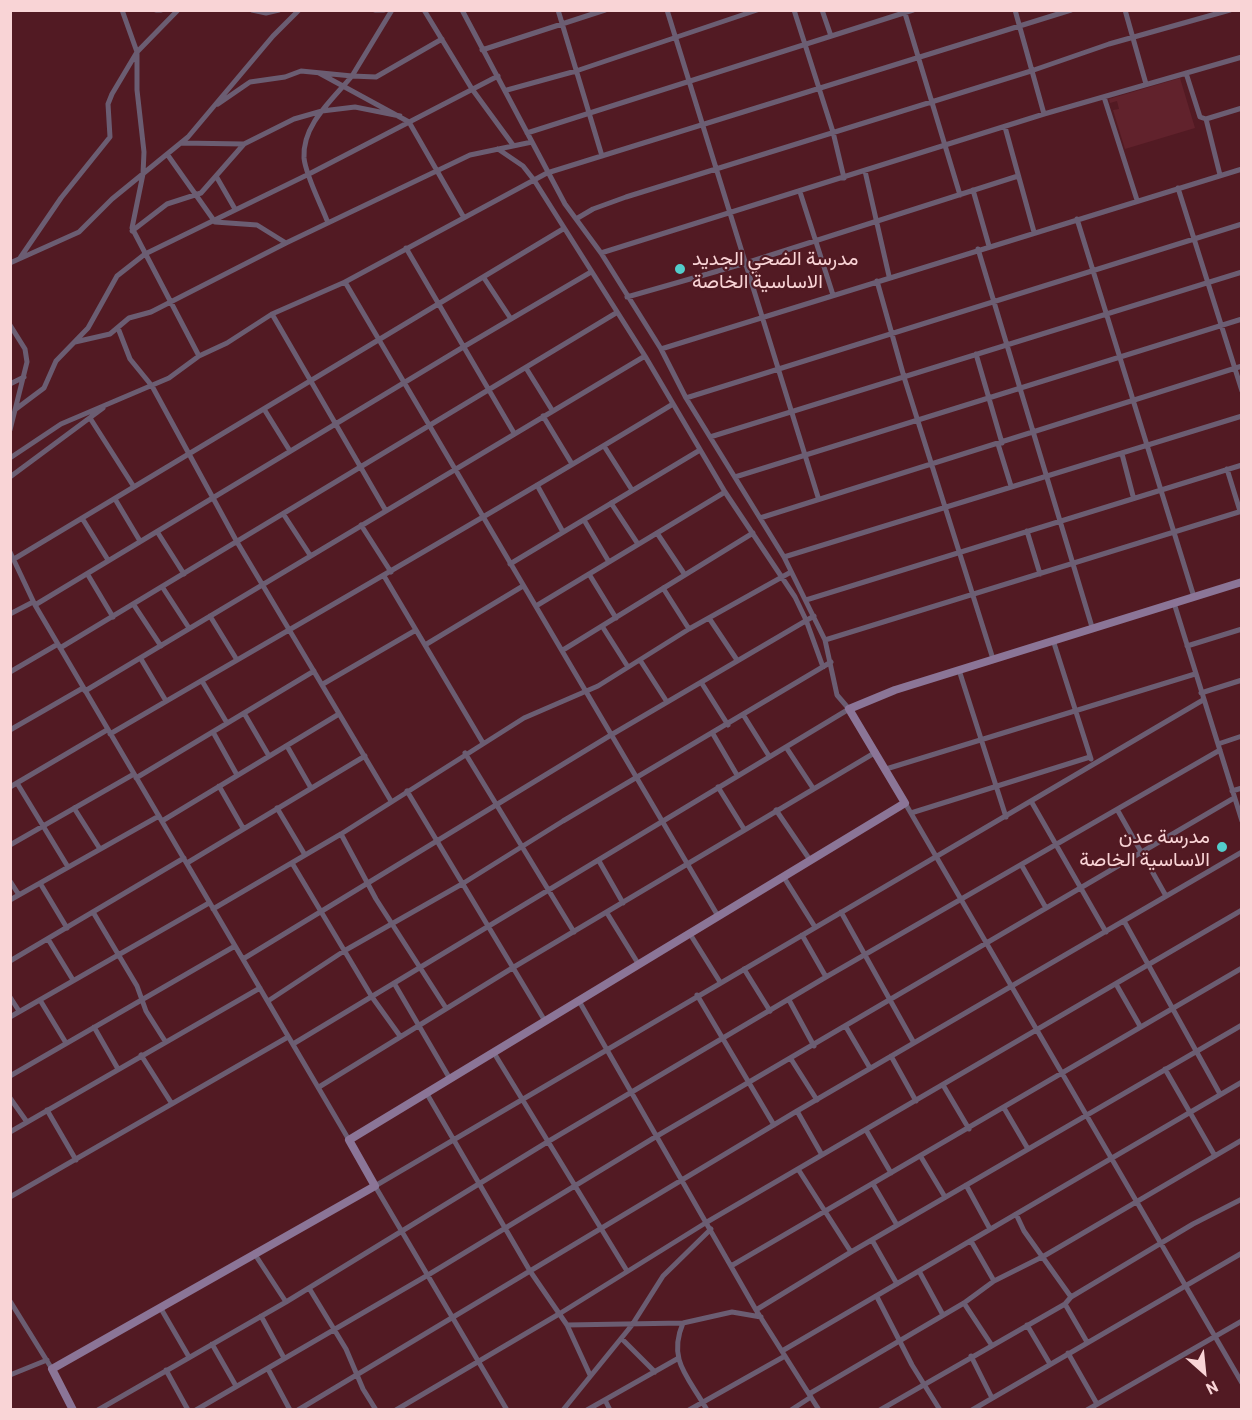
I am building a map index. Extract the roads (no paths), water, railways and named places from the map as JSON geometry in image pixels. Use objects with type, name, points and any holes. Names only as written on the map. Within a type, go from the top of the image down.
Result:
[{"type":"main road","points":[[73,1410],[52,1369],[375,1186],[349,1140],[905,803],[849,709],[880,696],[1092,627],[1242,582]]},
{"type":"street","points":[[122,10],[137,52],[143,174],[132,231],[199,356]]},
{"type":"street","points":[[156,10],[161,10]]},
{"type":"street","points":[[19,259],[61,198],[110,137],[108,104],[137,52],[177,10]]},
{"type":"street","points":[[252,10],[266,13],[279,10]]},
{"type":"street","points":[[10,263],[79,232],[112,199],[181,143],[273,36],[299,10]]},
{"type":"street","points":[[375,10],[384,10]]},
{"type":"street","points":[[328,224],[304,156],[307,137],[322,111],[352,76],[392,10]]},
{"type":"street","points":[[424,10],[472,89],[513,145]]},
{"type":"street","points":[[292,1044],[849,709],[837,694],[825,640],[783,557],[686,398],[661,350],[601,253],[547,173],[507,90],[482,50],[462,10]]},
{"type":"street","points":[[558,10],[602,156]]},
{"type":"street","points":[[482,50],[605,10]]},
{"type":"street","points":[[667,10],[718,168],[761,318],[818,497]]},
{"type":"street","points":[[507,90],[576,71],[757,10]]},
{"type":"street","points":[[794,10],[833,132],[844,177]]},
{"type":"street","points":[[822,10],[831,36]]},
{"type":"street","points":[[527,133],[913,10]]},
{"type":"street","points":[[1015,10],[1044,114]]},
{"type":"street","points":[[10,450],[11,457],[61,424],[179,373],[199,356],[227,343],[272,314],[345,282],[463,216],[547,173],[1071,10]]},
{"type":"street","points":[[1125,10],[1146,84]]},
{"type":"street","points":[[576,219],[593,209],[615,201],[718,168],[1031,71],[1102,46],[1230,10]]},
{"type":"street","points":[[905,12],[960,195]]},
{"type":"street","points":[[212,108],[250,82],[285,77],[308,70],[366,79],[380,75],[442,39]]},
{"type":"street","points":[[601,253],[1044,114],[1242,57]]},
{"type":"street","points":[[316,71],[409,122],[463,216]]},
{"type":"street","points":[[1186,72],[1198,114],[1206,119],[1220,175]]},
{"type":"street","points":[[16,409],[41,392],[48,383],[56,361],[92,322],[122,270],[145,254],[309,174],[498,76]]},
{"type":"street","points":[[1104,97],[1137,200]]},
{"type":"street","points":[[132,231],[168,204],[196,195],[244,144],[294,119],[322,111],[360,107],[400,116]]},
{"type":"street","points":[[1206,119],[1242,108]]},
{"type":"street","points":[[1005,128],[1034,232]]},
{"type":"street","points":[[74,343],[98,338],[118,328],[129,318],[151,312],[286,243],[470,155],[532,142]]},
{"type":"street","points":[[181,143],[244,144]]},
{"type":"street","points":[[498,149],[523,166],[534,180],[645,356],[725,492],[782,577],[806,620],[823,667]]},
{"type":"street","points":[[167,154],[213,220],[219,223],[257,225],[286,243]]},
{"type":"street","points":[[661,350],[890,276],[1242,169]]},
{"type":"street","points":[[865,171],[890,276]]},
{"type":"street","points":[[216,176],[235,209]]},
{"type":"street","points":[[627,297],[746,263],[1018,176]]},
{"type":"street","points":[[1178,188],[1242,391]]},
{"type":"street","points":[[973,190],[989,246]]},
{"type":"street","points":[[800,192],[833,295]]},
{"type":"street","points":[[1077,219],[1194,597]]},
{"type":"street","points":[[686,398],[992,300],[1242,224]]},
{"type":"street","points":[[349,1140],[34,604],[12,555],[115,500],[563,229]]},
{"type":"street","points":[[406,248],[514,433]]},
{"type":"street","points":[[978,249],[1058,521],[1092,627]]},
{"type":"street","points":[[10,614],[34,604],[88,574],[140,541],[158,533],[404,382],[591,272]]},
{"type":"street","points":[[711,437],[1242,272]]},
{"type":"street","points":[[484,278],[511,319]]},
{"type":"street","points":[[877,281],[904,377],[993,659]]},
{"type":"street","points":[[345,282],[718,916]]},
{"type":"street","points":[[10,672],[163,588],[616,313]]},
{"type":"street","points":[[272,314],[386,510]]},
{"type":"street","points":[[735,477],[1242,319]]},
{"type":"street","points":[[10,325],[25,349],[27,362],[10,430]]},
{"type":"street","points":[[118,328],[130,359],[152,386],[237,542],[391,801]]},
{"type":"street","points":[[976,354],[1011,486]]},
{"type":"street","points":[[10,730],[141,659],[310,555],[645,356]]},
{"type":"street","points":[[760,518],[818,497],[1033,433],[1242,366]]},
{"type":"street","points":[[526,368],[552,410]]},
{"type":"street","points":[[10,384],[24,377]]},
{"type":"street","points":[[10,787],[201,681],[288,628],[391,572],[673,404]]},
{"type":"street","points":[[10,477],[106,405]]},
{"type":"street","points":[[264,409],[290,451]]},
{"type":"street","points":[[543,416],[572,464]]},
{"type":"street","points":[[783,557],[1242,416]]},
{"type":"street","points":[[90,418],[134,487]]},
{"type":"street","points":[[604,446],[632,490]]},
{"type":"street","points":[[510,564],[700,450]]},
{"type":"street","points":[[1122,454],[1133,496]]},
{"type":"street","points":[[806,600],[1133,496],[1242,465]]},
{"type":"street","points":[[825,640],[1174,534],[1241,511],[1227,469]]},
{"type":"street","points":[[537,485],[563,532]]},
{"type":"street","points":[[536,606],[725,492]]},
{"type":"street","points":[[115,500],[140,541]]},
{"type":"street","points":[[611,503],[638,544]]},
{"type":"street","points":[[284,515],[310,555]]},
{"type":"street","points":[[82,519],[108,560]]},
{"type":"street","points":[[584,520],[609,562]]},
{"type":"street","points":[[361,525],[391,572]]},
{"type":"street","points":[[1026,531],[1040,574]]},
{"type":"street","points":[[158,533],[184,574]]},
{"type":"street","points":[[657,533],[685,575]]},
{"type":"street","points":[[563,650],[753,533]]},
{"type":"street","points":[[213,909],[341,834],[465,753],[534,712],[587,691],[689,629],[791,572]]},
{"type":"street","points":[[88,574],[113,617]]},
{"type":"street","points":[[590,574],[616,618]]},
{"type":"street","points":[[384,576],[483,743]]},
{"type":"street","points":[[424,645],[523,586]]},
{"type":"street","points":[[163,588],[189,628]]},
{"type":"street","points":[[663,588],[689,629]]},
{"type":"street","points":[[1174,603],[1242,821]]},
{"type":"street","points":[[134,605],[161,646]]},
{"type":"street","points":[[210,616],[237,660]]},
{"type":"street","points":[[243,959],[320,910],[611,735],[814,616]]},
{"type":"street","points":[[709,618],[737,660]]},
{"type":"street","points":[[602,626],[628,667]]},
{"type":"street","points":[[1187,646],[1242,629]]},
{"type":"street","points":[[323,684],[416,630]]},
{"type":"street","points":[[1053,640],[1093,764]]},
{"type":"street","points":[[141,659],[166,701]]},
{"type":"street","points":[[640,660],[667,702]]},
{"type":"street","points":[[267,1001],[344,951],[462,884],[831,662]]},
{"type":"street","points":[[10,844],[213,732],[314,670]]},
{"type":"street","points":[[959,670],[1006,817]]},
{"type":"street","points":[[886,769],[1196,674]]},
{"type":"street","points":[[1201,693],[1242,680]]},
{"type":"street","points":[[201,681],[227,723]]},
{"type":"street","points":[[701,682],[728,725]]},
{"type":"street","points":[[497,1410],[506,1407],[375,1186],[454,1142],[697,995],[1006,817],[1203,700]]},
{"type":"street","points":[[244,713],[269,756]]},
{"type":"street","points":[[10,900],[100,849],[161,819],[339,714]]},
{"type":"street","points":[[744,716],[769,756]]},
{"type":"street","points":[[213,732],[237,775]]},
{"type":"street","points":[[714,734],[736,775]]},
{"type":"street","points":[[1218,744],[1242,736]]},
{"type":"street","points":[[287,746],[311,788]]},
{"type":"street","points":[[786,747],[813,789]]},
{"type":"street","points":[[98,1410],[286,1302],[549,1141],[826,977],[1118,811],[1220,750]]},
{"type":"street","points":[[319,1087],[514,967],[876,752]]},
{"type":"street","points":[[465,753],[574,932]]},
{"type":"street","points":[[10,961],[365,756]]},
{"type":"street","points":[[911,813],[1090,757]]},
{"type":"street","points":[[17,783],[68,867]]},
{"type":"street","points":[[219,786],[243,828]]},
{"type":"street","points":[[718,787],[744,829]]},
{"type":"street","points":[[1232,791],[1242,788]]},
{"type":"street","points":[[407,791],[546,1022]]},
{"type":"street","points":[[196,1410],[428,1275],[657,1136],[1046,908],[1143,854],[1234,798]]},
{"type":"street","points":[[1031,801],[1106,932]]},
{"type":"street","points":[[905,803],[1038,1029],[1159,1244],[1242,1383]]},
{"type":"street","points":[[74,808],[100,849]]},
{"type":"street","points":[[277,808],[305,855]]},
{"type":"street","points":[[776,810],[810,860]]},
{"type":"street","points":[[1118,811],[1166,896]]},
{"type":"street","points":[[341,834],[368,883],[446,1008]]},
{"type":"street","points":[[298,1410],[797,1111],[1242,852]]},
{"type":"street","points":[[598,861],[623,903]]},
{"type":"street","points":[[292,863],[372,997],[400,1036]]},
{"type":"street","points":[[1022,866],[1046,908]]},
{"type":"street","points":[[783,876],[815,927]]},
{"type":"street","points":[[10,881],[19,895]]},
{"type":"street","points":[[40,883],[67,928]]},
{"type":"street","points":[[10,1017],[209,903]]},
{"type":"street","points":[[396,1410],[559,1314],[707,1222],[1242,910]]},
{"type":"street","points":[[93,912],[118,954],[146,1011],[165,1041]]},
{"type":"street","points":[[841,912],[914,1043]]},
{"type":"street","points":[[607,913],[639,965]]},
{"type":"street","points":[[1124,921],[1174,1007],[1220,1094]]},
{"type":"street","points":[[690,934],[720,982]]},
{"type":"street","points":[[802,935],[826,977]]},
{"type":"street","points":[[48,939],[73,980]]},
{"type":"street","points":[[10,1076],[235,945]]},
{"type":"street","points":[[731,1266],[1242,968]]},
{"type":"street","points":[[744,969],[770,1011]]},
{"type":"street","points":[[393,983],[450,1079]]},
{"type":"street","points":[[1116,984],[1140,1026]]},
{"type":"street","points":[[10,1132],[260,988]]},
{"type":"street","points":[[697,995],[774,1125]]},
{"type":"street","points":[[10,998],[19,1011]]},
{"type":"street","points":[[40,999],[66,1043]]},
{"type":"street","points":[[789,1000],[814,1046]]},
{"type":"street","points":[[579,1001],[756,1310],[819,1410]]},
{"type":"street","points":[[756,1310],[897,1225],[1242,1025]]},
{"type":"street","points":[[846,1027],[870,1068]]},
{"type":"street","points":[[93,1028],[118,1069]]},
{"type":"street","points":[[10,1197],[288,1037]]},
{"type":"street","points":[[494,1053],[524,1098],[574,1186],[627,1270]]},
{"type":"street","points":[[141,1055],[172,1104]]},
{"type":"street","points":[[891,1056],[916,1101]]},
{"type":"street","points":[[791,1059],[817,1100]]},
{"type":"street","points":[[1165,1069],[1215,1156]]},
{"type":"street","points":[[689,1410],[971,1240],[1242,1082]]},
{"type":"street","points":[[943,1085],[969,1129]]},
{"type":"street","points":[[427,1094],[530,1271],[567,1325],[590,1374]]},
{"type":"street","points":[[10,1098],[27,1122]]},
{"type":"street","points":[[1004,1108],[1028,1149]]},
{"type":"street","points":[[47,1110],[76,1160]]},
{"type":"street","points":[[797,1111],[822,1155]]},
{"type":"street","points":[[866,1130],[891,1173]]},
{"type":"street","points":[[791,1410],[810,1395],[898,1340],[964,1303],[994,1281],[1044,1256],[1242,1140]]},
{"type":"street","points":[[921,1157],[945,1197]]},
{"type":"street","points":[[798,1169],[851,1252]]},
{"type":"street","points":[[873,1184],[897,1225]]},
{"type":"street","points":[[966,1185],[990,1229]]},
{"type":"street","points":[[880,1410],[991,1344],[1065,1304],[1071,1297],[1159,1244],[1242,1199]]},
{"type":"street","points":[[1017,1214],[1024,1231],[1071,1297]]},
{"type":"street","points":[[564,1410],[590,1374],[632,1325],[663,1276],[711,1229]]},
{"type":"street","points":[[872,1240],[897,1284]]},
{"type":"street","points":[[971,1240],[994,1281]]},
{"type":"street","points":[[254,1253],[286,1302]]},
{"type":"street","points":[[972,1410],[1242,1253]]},
{"type":"street","points":[[919,1271],[943,1315]]},
{"type":"street","points":[[309,1288],[334,1329],[358,1373],[363,1389],[376,1410]]},
{"type":"street","points":[[877,1297],[898,1340],[940,1410]]},
{"type":"street","points":[[10,1301],[52,1369]]},
{"type":"street","points":[[964,1303],[991,1344]]},
{"type":"street","points":[[1065,1304],[1087,1342]]},
{"type":"street","points":[[160,1307],[189,1357]]},
{"type":"street","points":[[567,1325],[683,1323],[732,1312],[761,1317]]},
{"type":"street","points":[[261,1316],[284,1358]]},
{"type":"street","points":[[1087,1410],[1242,1321]]},
{"type":"street","points":[[683,1323],[675,1344],[677,1359],[707,1410]]},
{"type":"street","points":[[1027,1325],[1050,1364]]},
{"type":"street","points":[[621,1339],[655,1372]]},
{"type":"street","points":[[212,1344],[236,1386]]},
{"type":"street","points":[[1068,1353],[1097,1404]]},
{"type":"street","points":[[971,1356],[992,1398]]},
{"type":"street","points":[[587,1410],[677,1359]]},
{"type":"street","points":[[10,1374],[47,1360]]},
{"type":"street","points":[[268,1369],[290,1410]]},
{"type":"street","points":[[166,1370],[188,1410]]},
{"type":"street","points":[[605,1400],[610,1410]]},
{"type":"street","points":[[312,1401],[317,1410]]},
{"type":"place","name":"مدرسة الضحي الجديد الاساسية الخاصة","points":[[680,269]]},
{"type":"place","name":"مدرسة عدن الاساسية الخاصة","points":[[1222,847]]}]
